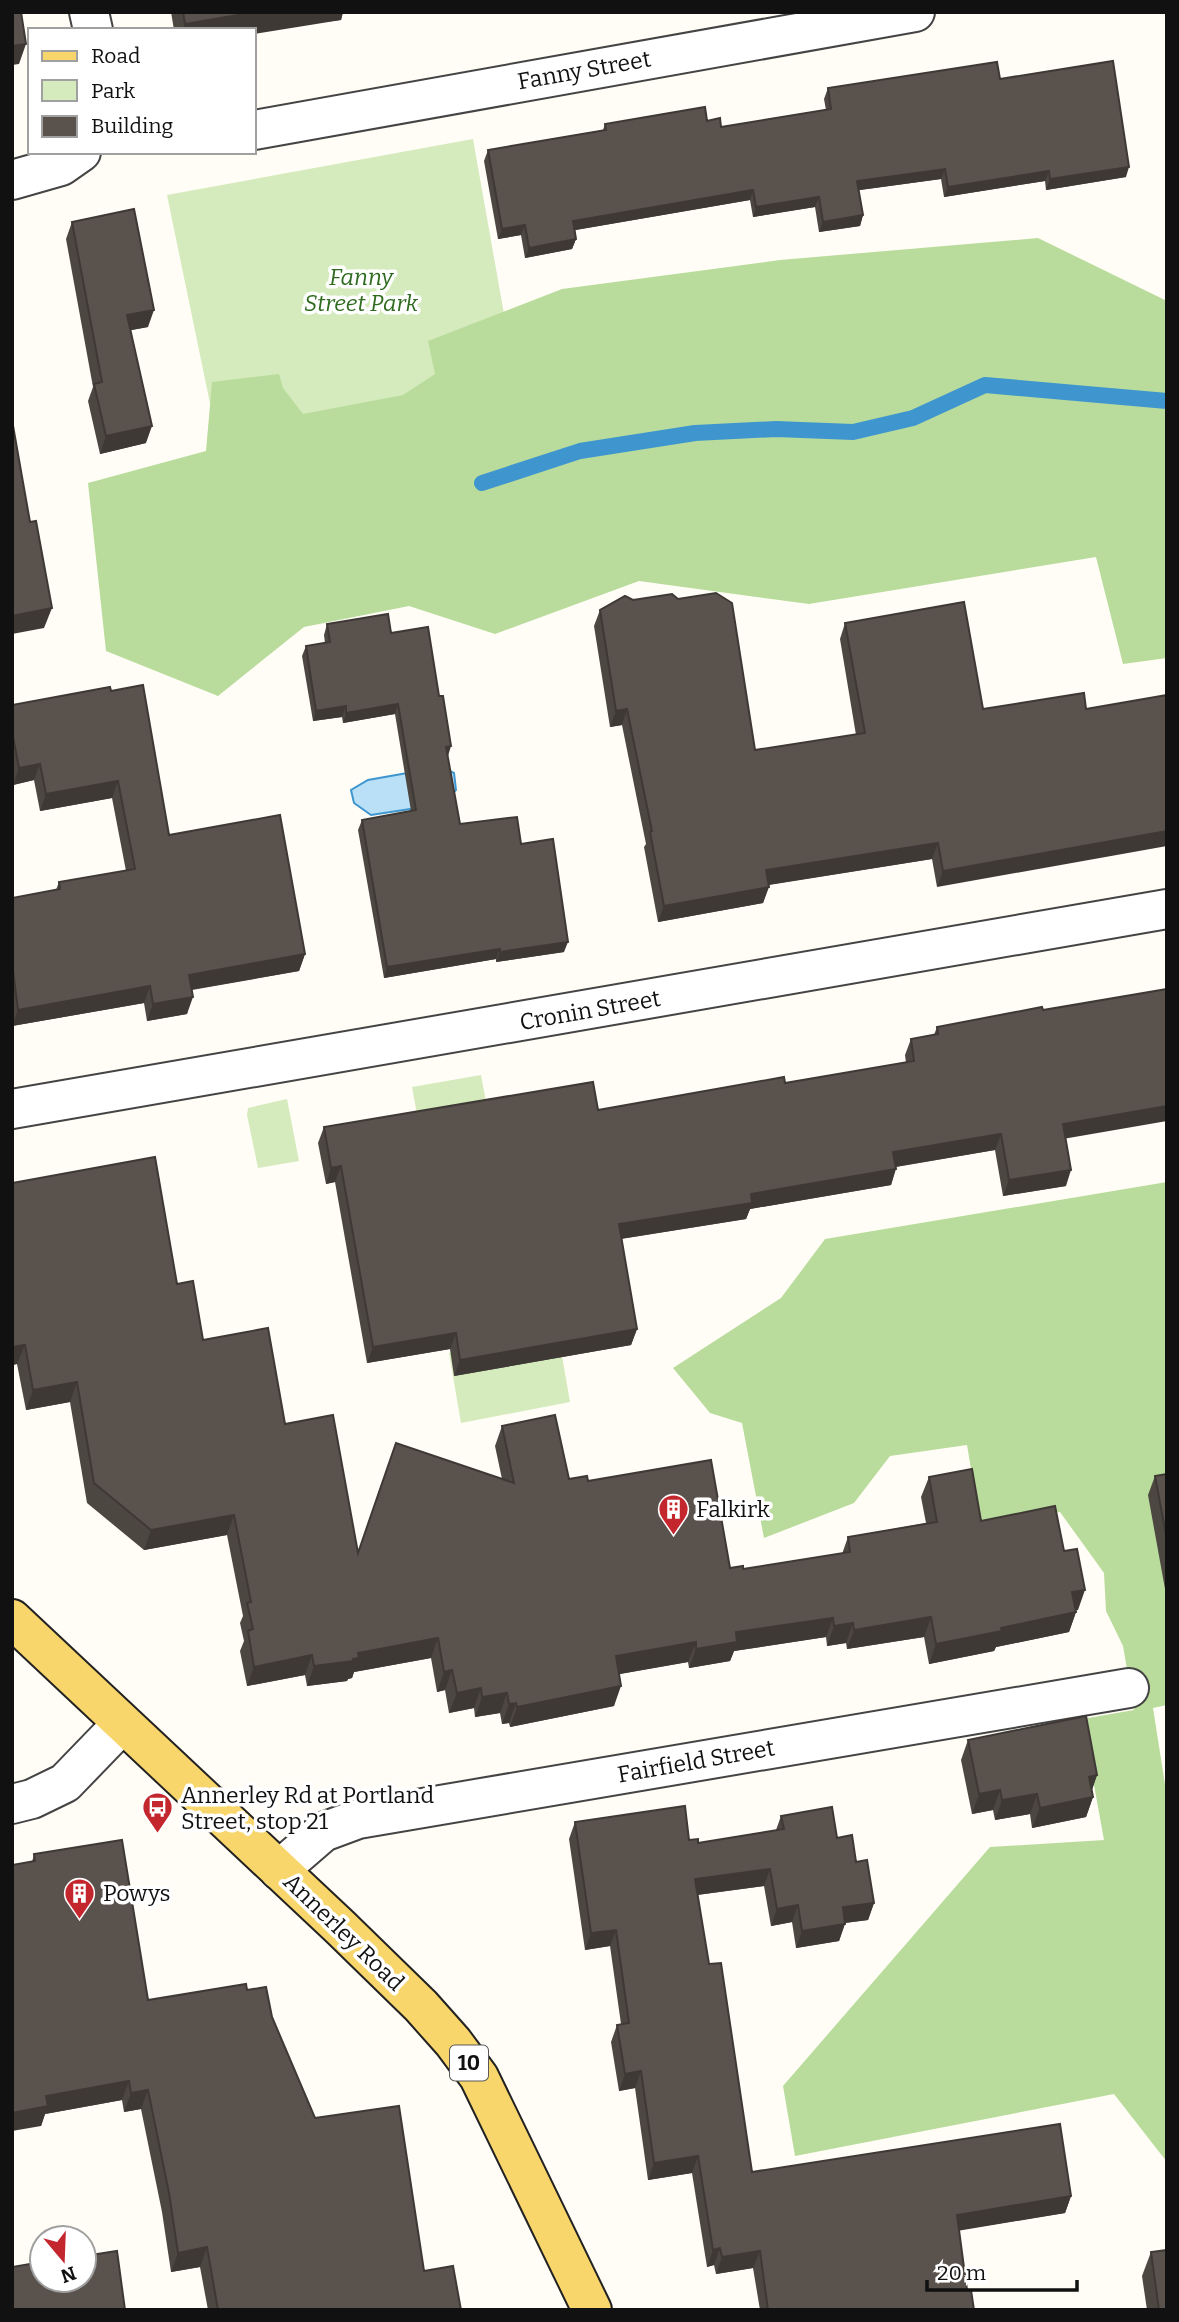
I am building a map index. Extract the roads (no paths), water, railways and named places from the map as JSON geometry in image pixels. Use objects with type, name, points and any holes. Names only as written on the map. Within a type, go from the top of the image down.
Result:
[{"type":"main road","name":"Annerley Road","points":[[12,1619],[421,2006],[453,2042],[480,2077],[592,2310]]},
{"type":"street","name":"Fanny Street","points":[[256,130],[915,12]]},
{"type":"street","points":[[12,180],[61,166],[78,154]]},
{"type":"street","name":"Cronin Street","points":[[12,1109],[1167,909]]},
{"type":"street","name":"Fairfield Street","points":[[279,1870],[323,1832],[358,1819],[1129,1688]]},
{"type":"street","points":[[12,1804],[32,1799],[65,1783],[122,1724]]},
{"type":"water","points":[[441,767],[454,773],[456,790],[443,804],[371,815],[354,803],[351,790],[368,780]]},
{"type":"waterway","points":[[482,483],[580,451],[695,433],[776,429],[853,432],[913,418],[985,385],[1167,401]]},
{"type":"place","name":"Falkirk","points":[[673,1536]]},
{"type":"place","name":"Annerley Rd at Portland Street, stop 21","points":[[158,1835]]},
{"type":"place","name":"Powys","points":[[80,1920]]},
{"type":"park label","name":"Fanny Street Park","points":[[361,290]]}]
